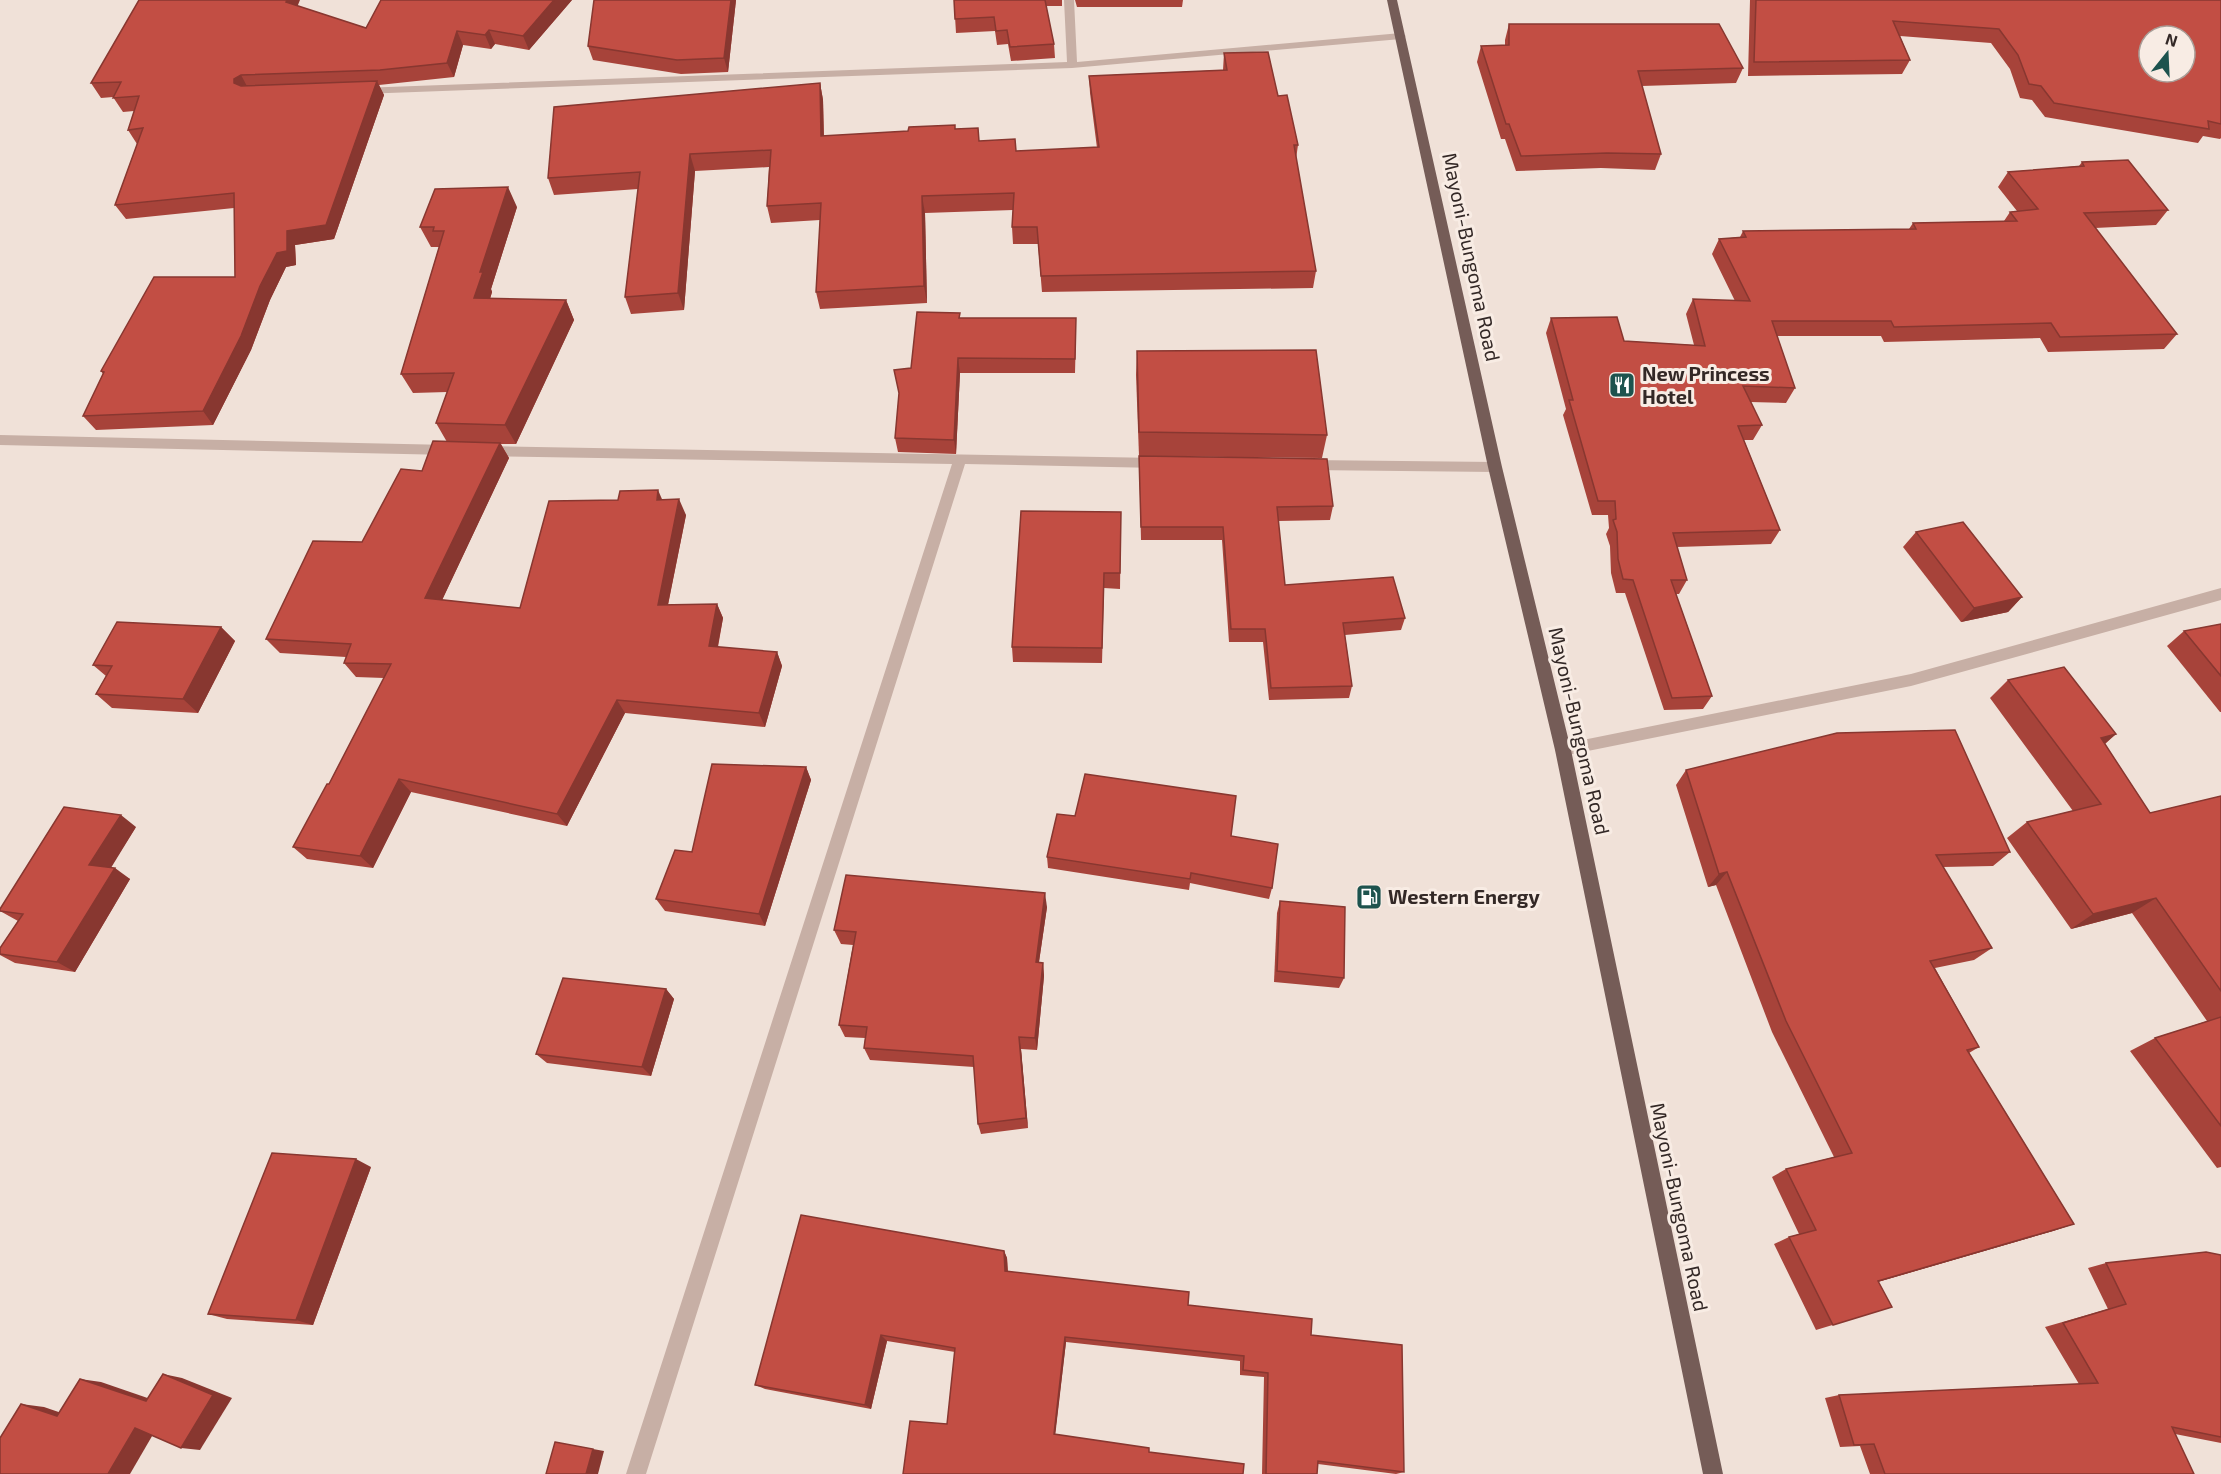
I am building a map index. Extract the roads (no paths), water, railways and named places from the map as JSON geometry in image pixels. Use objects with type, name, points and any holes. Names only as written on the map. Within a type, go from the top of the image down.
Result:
[{"type":"main road","name":"Mayoni-Bungoma Road","points":[[1392,0],[1495,467],[1563,750],[1713,1474]]},
{"type":"street","points":[[1070,0],[1072,65]]},
{"type":"street","points":[[344,92],[1072,65],[1401,36]]},
{"type":"street","points":[[0,440],[960,461],[1174,463]]},
{"type":"street","points":[[636,1474],[960,461]]},
{"type":"street","points":[[1293,465],[1495,467]]},
{"type":"street","points":[[1563,750],[1911,680],[2221,594]]},
{"type":"place","name":"New Princess Hotel","points":[[1622,385]]},
{"type":"place","name":"Western Energy","points":[[1369,897]]}]
